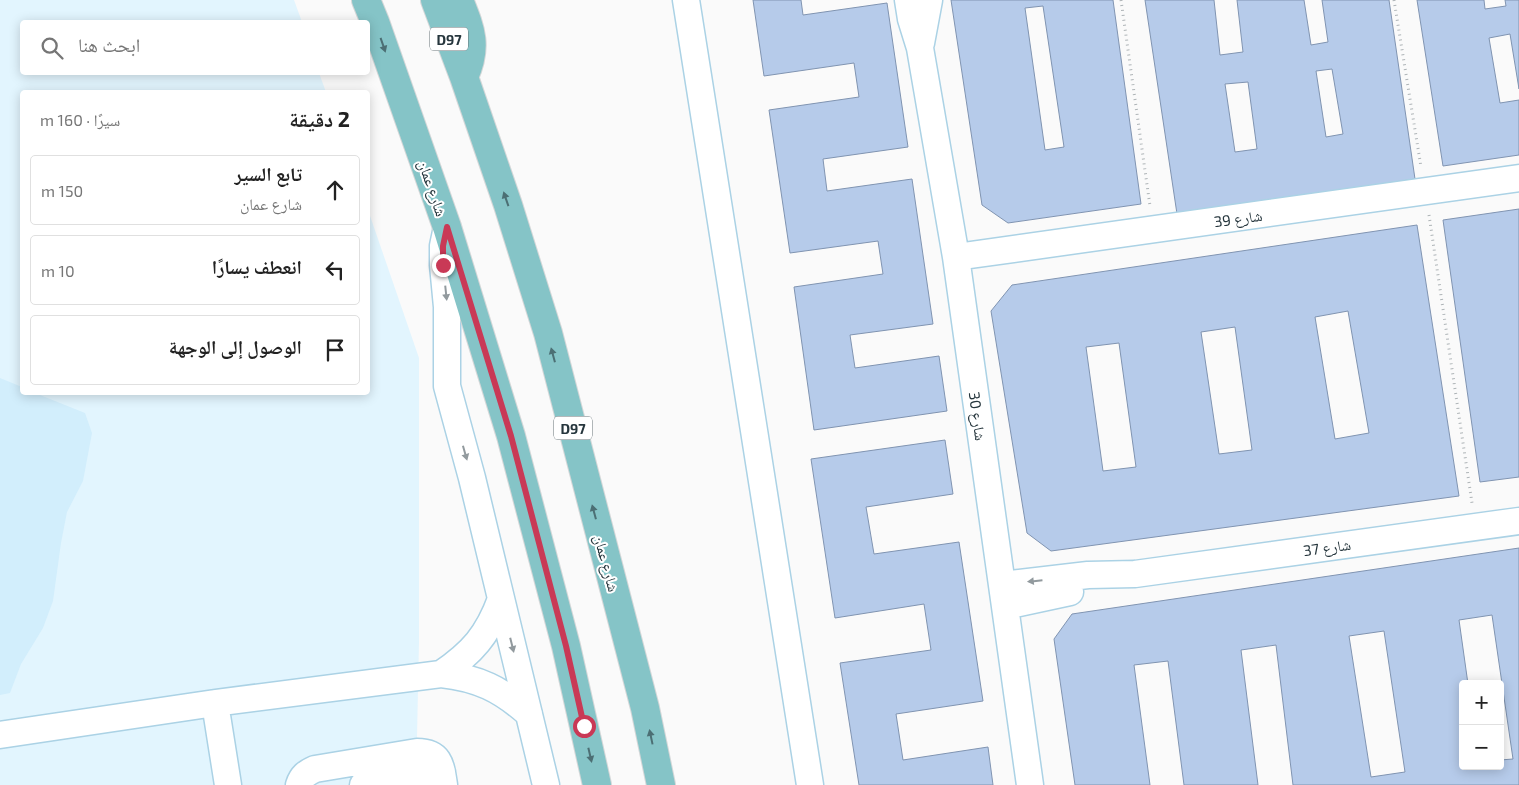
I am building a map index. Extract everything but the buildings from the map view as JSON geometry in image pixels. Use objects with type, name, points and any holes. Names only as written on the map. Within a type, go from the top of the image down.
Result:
[{"type":"main road","name":"شارع عمان","points":[[366,0],[447,227],[511,436],[566,646],[597,785]]},
{"type":"main road","name":"شارع عمان","points":[[435,0],[508,204],[548,333],[645,708],[661,785]]},
{"type":"main road","points":[[459,0],[471,32],[473,48],[470,63],[464,77]]},
{"type":"street","points":[[686,0],[810,785]]},
{"type":"street","name":"شارع 30","points":[[908,0],[911,19],[920,48],[956,257],[1030,785]]},
{"type":"street","name":"شارع 30","points":[[920,48],[929,0]]},
{"type":"street","name":"شارع 39","points":[[956,257],[1519,178]]},
{"type":"street","points":[[447,227],[443,246],[447,307],[447,386],[472,478],[546,785]]},
{"type":"street","name":"شارع 37","points":[[1003,595],[1090,588],[1136,574],[1519,521]]},
{"type":"street","points":[[441,674],[472,650],[485,635],[501,600]]},
{"type":"street","points":[[0,735],[215,703],[441,674],[461,676],[489,686],[514,701],[529,714]]},
{"type":"street","points":[[215,703],[228,785]]},
{"type":"street","points":[[299,785],[307,772],[315,769],[417,752],[426,752],[434,756],[440,763],[443,778],[363,785]]},
{"type":"path","points":[[1121,0],[1154,229]]},
{"type":"path","points":[[1394,0],[1476,527]]},
{"type":"shaded area","points":[[0,0],[294,0],[301,20],[20,20],[20,75],[320,75],[325,90],[20,90],[20,395],[370,395],[370,216],[419,358],[419,642],[416,785],[0,785]]},
{"type":"shaded area","points":[[0,378],[20,386],[20,395],[40,395],[85,413],[92,433],[83,481],[67,512],[53,601],[43,628],[21,664],[10,693],[0,695]]},
{"type":"route","points":[[443,265],[443,246],[447,227],[511,436],[566,646],[584,726]]}]
